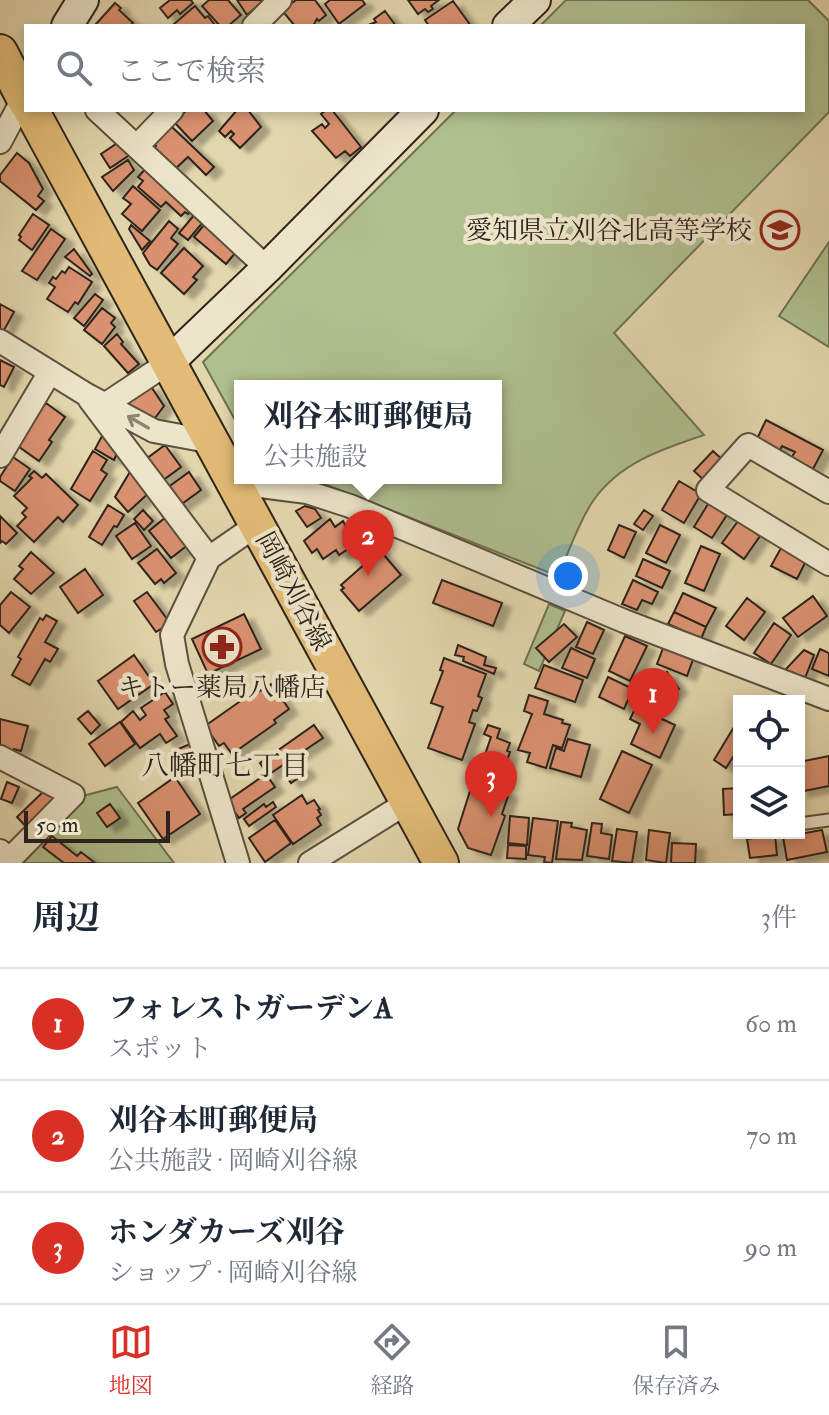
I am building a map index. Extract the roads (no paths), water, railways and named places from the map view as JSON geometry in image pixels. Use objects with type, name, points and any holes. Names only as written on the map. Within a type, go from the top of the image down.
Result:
[{"type":"main road","name":"岡崎刈谷線","points":[[0,52],[24,96]]},
{"type":"main road","name":"岡崎刈谷線","points":[[33,112],[234,479]]},
{"type":"main road","name":"岡崎刈谷線","points":[[237,484],[441,863]]},
{"type":"street","points":[[68,24],[83,0]]},
{"type":"street","points":[[256,24],[280,0]]},
{"type":"street","points":[[510,24],[535,0]]},
{"type":"street","points":[[0,142],[24,106]]},
{"type":"street","points":[[99,112],[267,268]]},
{"type":"street","points":[[138,145],[170,112]]},
{"type":"street","points":[[97,400],[168,363],[421,112]]},
{"type":"street","points":[[0,341],[154,431],[213,442]]},
{"type":"street","points":[[0,456],[50,372]]},
{"type":"street","points":[[97,400],[209,558]]},
{"type":"street","points":[[829,492],[748,445],[708,490],[829,564]]},
{"type":"street","points":[[244,484],[307,492],[350,506],[624,621],[829,699]]},
{"type":"street","points":[[238,863],[177,664],[172,635],[209,558],[258,524]]},
{"type":"street","points":[[0,757],[73,795],[9,860],[0,851]]},
{"type":"street","points":[[310,863],[408,802]]},
{"type":"lane","points":[[805,823],[829,820]]},
{"type":"place","name":"愛知県立刈谷北高等学校","points":[[780,230]]},
{"type":"place","name":"刈谷本町郵便局","points":[[368,576]]},
{"type":"place","name":"キトー薬局八幡店","points":[[222,647]]},
{"type":"place","name":"フォレストガーデンA","points":[[653,734]]},
{"type":"place","name":"ホンダカーズ刈谷","points":[[491,817]]},
{"type":"district","name":"八幡町七丁目","points":[[225,765]]}]
